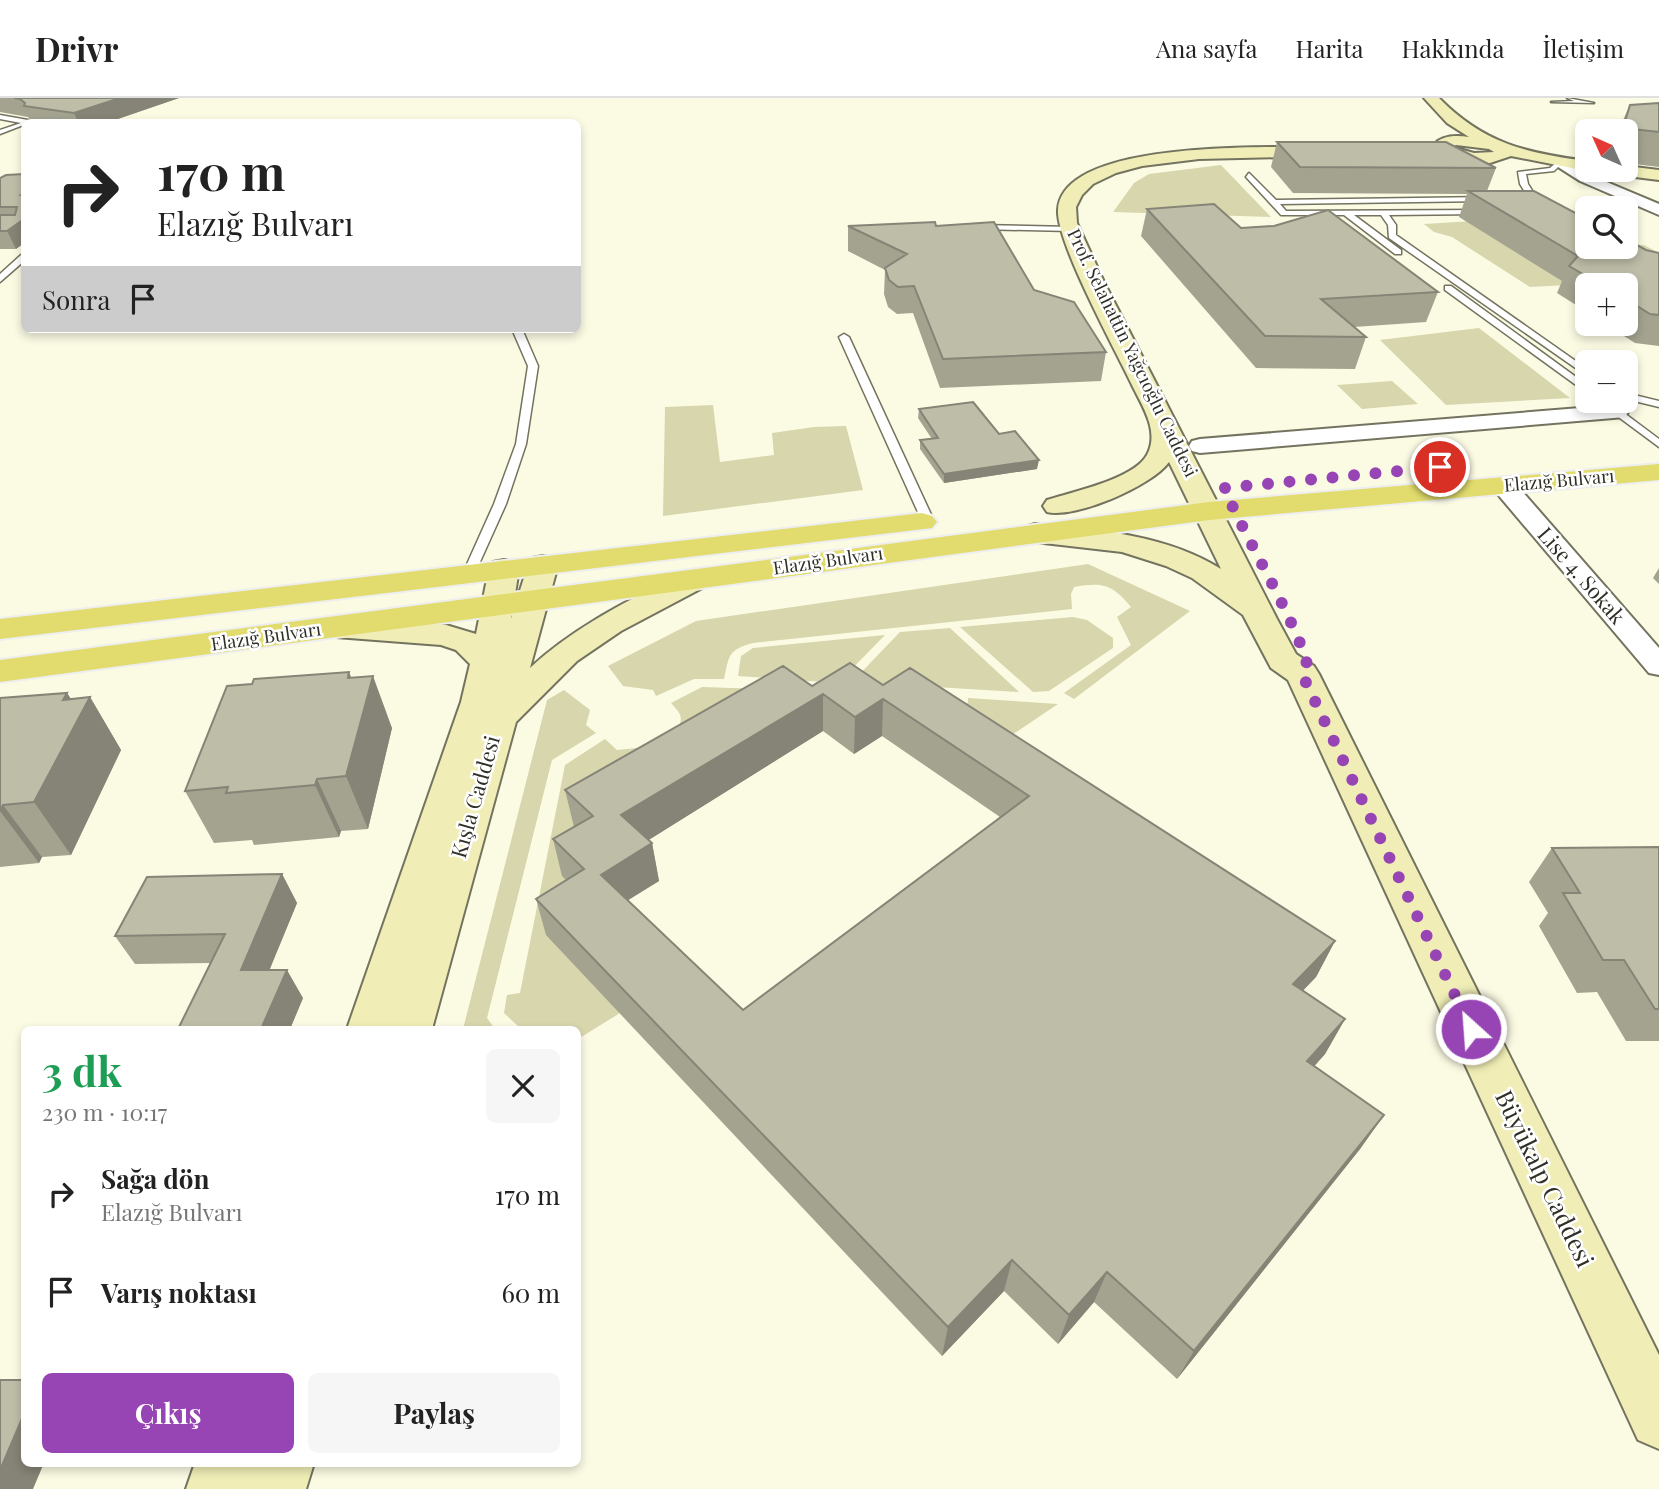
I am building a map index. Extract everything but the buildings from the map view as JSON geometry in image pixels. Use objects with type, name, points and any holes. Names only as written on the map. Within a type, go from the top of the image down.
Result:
[{"type":"main road","name":"Elazığ Bulvarı","points":[[0,629],[1057,506],[1216,493],[1659,446]]},
{"type":"main road","name":"Elazığ Bulvarı","points":[[0,671],[496,607],[1035,533],[1216,493],[1504,485],[1659,472]]},
{"type":"street","points":[[1431,98],[1452,120],[1496,150]]},
{"type":"street","points":[[1435,147],[1454,132],[1452,120]]},
{"type":"street","points":[[1435,147],[1496,150],[1575,164]]},
{"type":"street","points":[[1435,147],[1463,156],[1496,150]]},
{"type":"street","name":"Prof. Selahattin Yağcıoğlu Caddesi","points":[[1107,264],[1087,224],[1085,209],[1091,196],[1115,179],[1140,170],[1188,161],[1349,154],[1199,154],[1125,164],[1097,175],[1079,187],[1067,207],[1071,229],[1094,284],[1216,493]]},
{"type":"street","points":[[1555,162],[1585,178],[1659,209]]},
{"type":"street","points":[[1638,172],[1659,175]]},
{"type":"street","points":[[1200,446],[1575,407]]},
{"type":"street","points":[[1057,506],[1122,484],[1149,469],[1161,455],[1177,423]]},
{"type":"street","name":"Prof. Selahattin Yağcıoğlu Caddesi","points":[[1177,423],[1200,446],[1216,493]]},
{"type":"street","name":"Lise 4. Sokak","points":[[1504,485],[1659,666]]},
{"type":"street","name":"Büyükalp Caddesi","points":[[1216,493],[1261,619],[1283,662],[1302,674],[1646,1366],[1659,1419]]},
{"type":"street","name":"Büyükalp Caddesi","points":[[1216,493],[1294,625],[1307,661],[1302,674]]},
{"type":"street","points":[[1035,533],[1103,539],[1168,555],[1211,575],[1237,594],[1261,619]]},
{"type":"street","name":"Kışla Caddesi","points":[[410,1026],[543,565]]},
{"type":"street","points":[[371,1026],[479,702],[505,569]]},
{"type":"street","points":[[499,718],[565,654],[609,624],[695,579]]},
{"type":"street","points":[[335,628],[446,635],[468,643],[487,662]]},
{"type":"street","points":[[217,1489],[225,1467]]},
{"type":"street","points":[[275,1489],[282,1467]]},
{"type":"lane","points":[[1561,98],[1553,102],[1591,103],[1570,98]]},
{"type":"lane","points":[[0,117],[21,122]]},
{"type":"lane","points":[[0,132],[21,125]]},
{"type":"lane","points":[[1531,212],[1541,209],[1532,199],[1522,172],[1552,170],[1555,162]]},
{"type":"lane","points":[[1248,175],[1282,211],[1291,214],[1490,212]]},
{"type":"lane","points":[[1273,202],[1496,199]]},
{"type":"lane","points":[[1520,199],[1532,199]]},
{"type":"lane","points":[[1347,214],[1575,381]]},
{"type":"lane","points":[[1383,214],[1392,225],[1392,236],[1575,365]]},
{"type":"lane","points":[[974,227],[1071,229]]},
{"type":"lane","points":[[0,279],[21,260]]},
{"type":"lane","points":[[469,573],[500,504],[520,444],[533,366],[519,333]]},
{"type":"lane","points":[[844,337],[928,521]]},
{"type":"lane","points":[[1638,404],[1659,404]]},
{"type":"lane","points":[[1625,413],[1659,446]]},
{"type":"green space","points":[[1221,165],[1271,217],[1113,212],[1134,183],[1149,174]]},
{"type":"green space","points":[[1556,216],[1575,235],[1575,259],[1638,259],[1638,245],[1644,245],[1659,253],[1659,270],[1638,273],[1575,273],[1575,284],[1530,287],[1452,237],[1434,232],[1424,224]]},
{"type":"green space","points":[[1479,328],[1570,398],[1446,405],[1380,340]]},
{"type":"green space","points":[[1392,381],[1418,404],[1362,409],[1337,385]]},
{"type":"green space","points":[[713,405],[720,462],[774,455],[772,433],[846,426],[863,490],[663,516],[665,407]]},
{"type":"green space","points":[[1088,564],[1190,611],[1074,699],[1064,693],[1131,645],[1117,617],[1131,607],[1118,593],[1100,585],[1074,587],[1071,594],[1072,609],[753,643],[734,651],[727,664],[724,679],[694,679],[656,696],[653,690],[623,686],[608,666],[696,621]]},
{"type":"green space","points":[[1073,617],[1087,620],[1113,638],[1113,648],[1049,691],[1033,692],[960,627]]},
{"type":"green space","points":[[950,628],[1019,692],[852,682],[900,632]]},
{"type":"green space","points":[[885,635],[838,683],[738,676],[741,656],[753,648]]},
{"type":"green space","points":[[702,687],[799,690],[968,703],[968,698],[1058,704],[982,755],[907,705],[677,731],[680,716],[671,703]]},
{"type":"green space","points":[[564,690],[590,710],[586,725],[596,733],[552,760],[487,1018],[493,1026],[464,1026],[547,700]]},
{"type":"green space","points":[[605,739],[617,750],[637,748],[663,774],[592,906],[620,1013],[581,1037],[581,1026],[518,1026],[504,1013],[507,995],[520,993],[565,765]]},
{"type":"route","points":[[1440,467],[1224,488],[1294,625],[1307,661],[1302,674],[1471,1029]]}]
